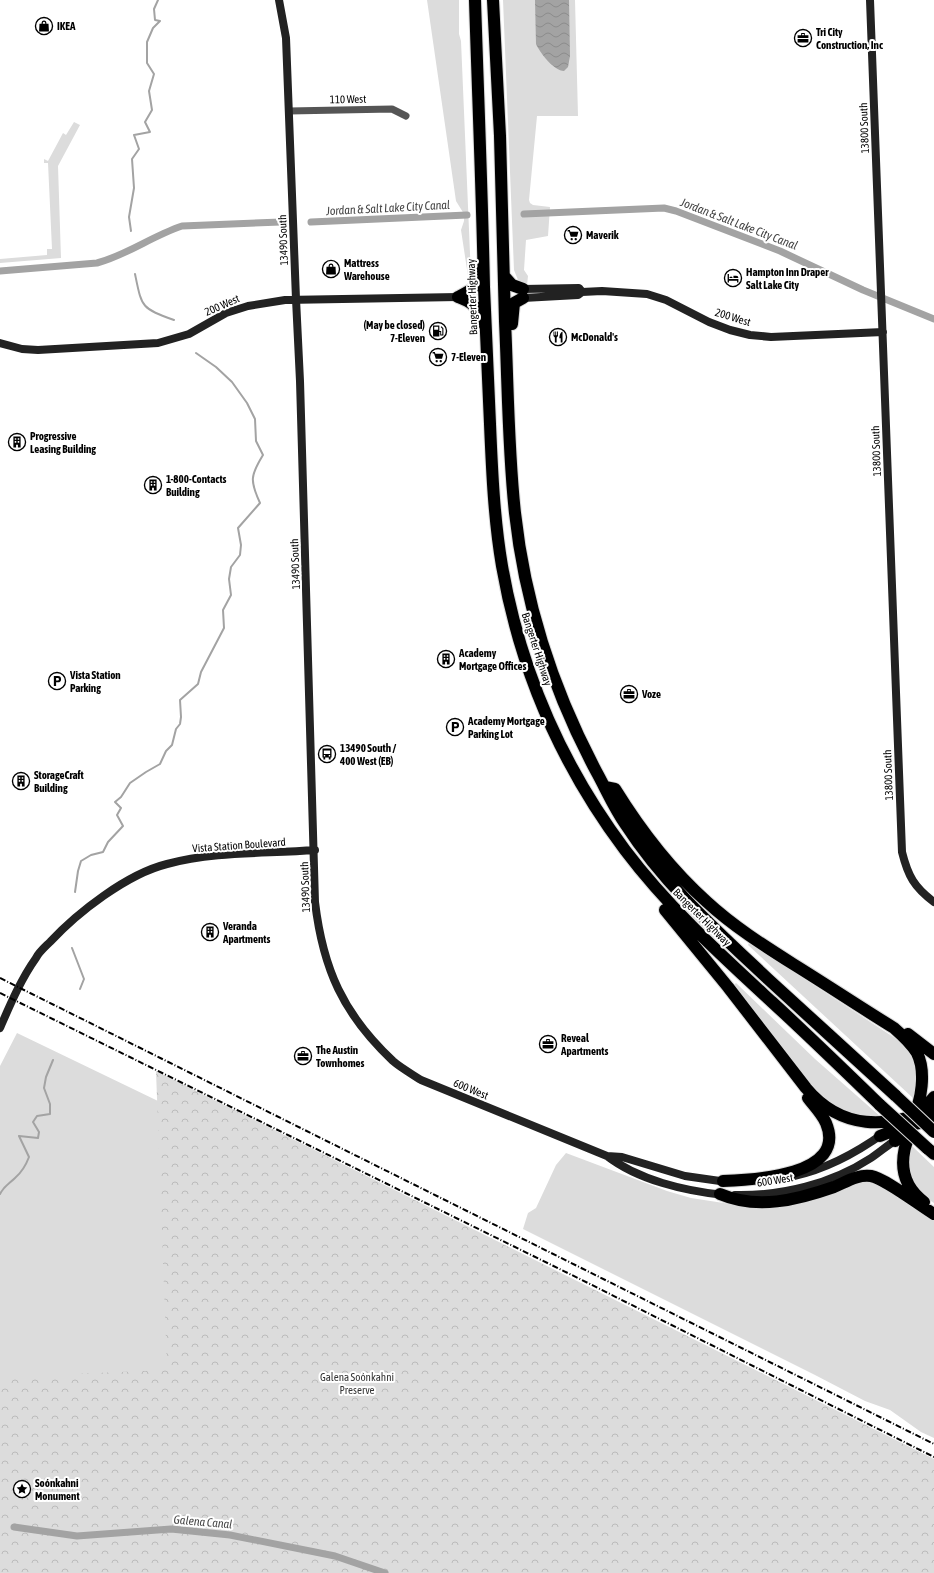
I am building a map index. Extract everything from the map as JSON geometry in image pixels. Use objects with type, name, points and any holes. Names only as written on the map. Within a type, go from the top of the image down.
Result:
[{"type":"highway","name":"Bangerter Highway","points":[[475,0],[486,335],[494,504],[504,578],[510,606],[526,662],[543,707],[566,756],[614,833],[664,898],[695,931],[931,1151]]},
{"type":"highway","name":"Bangerter Highway","points":[[493,0],[500,137],[512,478],[522,560],[533,612],[550,667],[568,713],[625,824],[668,880],[699,914],[934,1132]]},
{"type":"highway","points":[[498,0],[505,123],[500,137]]},
{"type":"highway","points":[[458,297],[472,290],[476,286],[484,262]]},
{"type":"highway","points":[[504,276],[512,285],[523,293],[514,303],[512,318],[513,360],[507,369]]},
{"type":"highway","points":[[458,297],[468,301],[476,307],[486,335]]},
{"type":"highway","points":[[566,756],[571,777],[594,816],[621,856],[700,952],[811,1093],[821,1103],[836,1113],[852,1119],[868,1122],[915,1121]]},
{"type":"highway","points":[[605,787],[615,789],[644,832],[666,860],[690,886],[720,913],[747,934],[894,1028],[911,1044],[920,1061],[922,1084],[915,1121],[903,1155],[905,1176],[916,1196],[934,1209]]},
{"type":"highway","points":[[894,1028],[901,1029],[934,1054]]},
{"type":"highway","points":[[723,1181],[764,1178],[803,1169],[815,1163],[825,1151],[828,1140],[826,1124],[797,1083],[783,1058]]},
{"type":"highway","points":[[895,1141],[915,1121],[934,1096]]},
{"type":"highway","points":[[880,1136],[915,1121],[934,1110]]},
{"type":"highway","points":[[720,1194],[748,1202],[776,1202],[816,1193],[854,1178],[867,1176],[882,1180],[934,1214]]},
{"type":"main road","name":"13490 South","points":[[279,0],[284,18],[286,38],[300,381],[315,850],[315,902],[319,932],[326,959],[345,1003],[374,1041],[397,1064]]},
{"type":"main road","name":"13800 South","points":[[870,0],[902,852],[907,870],[914,884],[934,902]]},
{"type":"main road","name":"200 West","points":[[523,293],[578,295],[582,292],[602,291],[647,294],[666,300],[730,330],[750,335],[771,337],[883,332]]},
{"type":"main road","name":"200 West","points":[[0,343],[22,349],[38,350],[158,343],[189,334],[226,314],[248,306],[296,299],[458,297]]},
{"type":"main road","name":"Vista Station Boulevard","points":[[0,1028],[36,957],[55,936],[80,915],[113,889],[138,874],[166,864],[213,856],[315,850]]},
{"type":"main road","name":"600 West","points":[[397,1064],[421,1080],[607,1156],[624,1167],[664,1183],[703,1193],[762,1194],[796,1189],[819,1182],[848,1170],[871,1158],[895,1141]]},
{"type":"main road","points":[[915,1121],[934,1114]]},
{"type":"main road","name":"600 West","points":[[607,1156],[626,1158],[685,1176],[723,1181],[771,1180],[808,1173],[845,1158],[880,1136]]},
{"type":"street","name":"110 West","points":[[289,111],[392,109],[406,116]]},
{"type":"green space","points":[[427,0],[459,0],[459,34],[461,41],[471,277],[468,276],[461,230],[464,221],[464,214],[456,201]]},
{"type":"green space","points":[[503,0],[575,0],[578,116],[537,116],[529,200],[533,205],[550,207],[548,236],[526,240],[524,270],[528,276],[527,285],[518,280],[514,270]]},
{"type":"green space","points":[[74,122],[80,125],[58,166],[61,258],[0,263],[0,259],[47,255],[47,249],[52,249],[48,163],[44,163],[44,159],[48,161],[63,133],[66,135]]},
{"type":"green space","points":[[749,943],[898,1040],[913,1059],[915,1066],[917,1081],[913,1098],[748,945]]},
{"type":"green space","points":[[736,983],[815,1059],[881,1117],[859,1115],[838,1108],[828,1102],[811,1085],[734,985]]},
{"type":"green space","name":"Galena Soónkahni Preserve","points":[[17,1033],[934,1475],[934,1573],[0,1573],[0,1066]]},
{"type":"green space","name":"Galena Soónkahni Preserve","points":[[156,1071],[934,1459],[934,1573],[0,1573],[0,1377],[167,1370]]},
{"type":"green space","points":[[912,1146],[934,1167],[934,1203],[927,1198],[912,1178],[909,1154]]},
{"type":"green space","points":[[566,1153],[667,1191],[691,1198],[743,1206],[857,1181],[872,1181],[934,1220],[934,1438],[921,1432],[890,1410],[865,1401],[523,1229],[528,1213],[536,1208],[556,1165]]},
{"type":"water","points":[[535,0],[569,0],[570,56],[568,67],[564,71],[552,65],[536,44]]},
{"type":"waterway","points":[[131,231],[129,217],[134,188],[132,159],[139,149],[134,135],[150,132],[145,122],[152,110],[149,91],[154,74],[147,63],[147,42],[153,28],[160,21],[155,20],[154,9],[158,0]]},
{"type":"waterway","name":"Jordan & Salt Lake City Canal","points":[[524,214],[664,208],[676,211],[780,251],[863,290],[934,319]]},
{"type":"waterway","name":"Jordan & Salt Lake City Canal","points":[[311,222],[467,215]]},
{"type":"waterway","name":"Jordan & Salt Lake City Canal","points":[[0,271],[97,263],[108,260],[182,226],[281,222]]},
{"type":"waterway","points":[[135,274],[139,294],[145,305],[155,313],[174,320]]},
{"type":"waterway","points":[[75,892],[81,861],[91,855],[103,852],[108,842],[123,826],[117,815],[121,808],[115,802],[121,797],[130,783],[160,764],[166,751],[172,745],[176,729],[180,724],[180,700],[198,684],[201,672],[224,628],[223,610],[231,595],[229,579],[231,567],[240,555],[241,545],[238,528],[260,503],[253,484],[256,468],[263,455],[256,441],[255,419],[247,403],[232,382],[216,367],[196,353]]},
{"type":"waterway","points":[[72,948],[84,979],[80,989]]},
{"type":"waterway","points":[[0,1194],[5,1187],[22,1171],[29,1157],[19,1136],[38,1138],[39,1132],[33,1122],[37,1116],[50,1114],[50,1104],[44,1088],[46,1077],[53,1060]]},
{"type":"waterway","name":"Galena Canal","points":[[14,1527],[77,1536],[171,1529],[230,1535],[335,1556],[385,1573]]},
{"type":"railway","points":[[0,978],[934,1444]]},
{"type":"railway","points":[[0,993],[590,1284],[934,1457]]},
{"type":"place","name":"IKEA","points":[[44,26]]},
{"type":"place","name":"Tri City Construction, Inc","points":[[803,38]]},
{"type":"place","name":"Maverik","points":[[573,235]]},
{"type":"place","name":"Mattress Warehouse","points":[[331,269]]},
{"type":"place","name":"Hampton Inn Draper Salt Lake City","points":[[733,278]]},
{"type":"place","name":"(May be closed) 7-Eleven","points":[[438,331]]},
{"type":"place","name":"McDonald's","points":[[558,337]]},
{"type":"place","name":"7-Eleven","points":[[438,357]]},
{"type":"place","name":"Progressive Leasing Building","points":[[17,442]]},
{"type":"place","name":"1-800-Contacts Building","points":[[153,485]]},
{"type":"place","name":"Academy Mortgage Offices","points":[[446,659]]},
{"type":"place","name":"Vista Station Parking","points":[[57,681]]},
{"type":"place","name":"Voze","points":[[629,694]]},
{"type":"place","name":"Academy Mortgage Parking Lot","points":[[455,727]]},
{"type":"place","name":"13490 South / 400 West (EB)","points":[[327,754]]},
{"type":"place","name":"StorageCraft Building","points":[[21,781]]},
{"type":"place","name":"Veranda Apartments","points":[[210,932]]},
{"type":"place","name":"Reveal Apartments","points":[[548,1044]]},
{"type":"place","name":"The Austin Townhomes","points":[[303,1056]]},
{"type":"place","name":"Soónkahni Monument","points":[[22,1489]]}]
